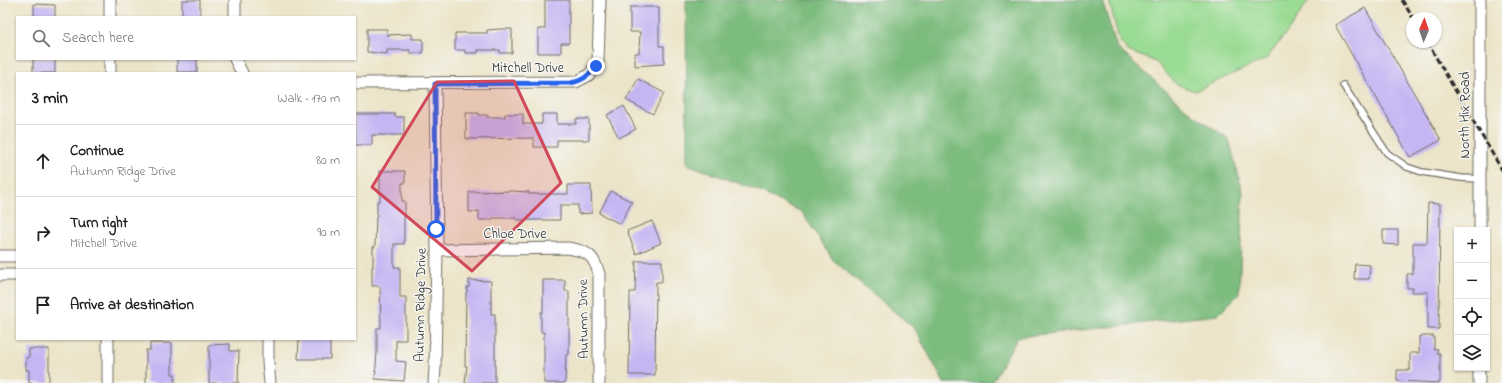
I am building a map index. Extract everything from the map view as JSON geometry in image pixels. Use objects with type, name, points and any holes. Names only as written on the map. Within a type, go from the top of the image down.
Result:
[{"type":"street","points":[[110,0],[110,16]]},
{"type":"street","points":[[235,0],[235,16]]},
{"type":"street","name":"Mitchell Drive","points":[[356,83],[570,83],[580,81],[593,71],[598,62],[600,0]]},
{"type":"street","name":"North Hix Road","points":[[1480,0],[1480,227]]},
{"type":"street","points":[[110,60],[110,72]]},
{"type":"street","points":[[236,60],[242,72]]},
{"type":"street","name":"Autumn Ridge Drive","points":[[434,383],[436,368],[437,250],[435,84]]},
{"type":"street","name":"Chloe Drive","points":[[437,250],[568,248],[580,250],[591,256]]},
{"type":"street","points":[[0,256],[16,256]]},
{"type":"street","name":"Autumn Drive","points":[[591,256],[595,261],[599,274],[599,383]]},
{"type":"street","points":[[0,275],[16,275]]},
{"type":"street","points":[[108,340],[108,383]]},
{"type":"street","points":[[268,340],[270,383]]},
{"type":"street","points":[[1478,383],[1479,371]]},
{"type":"lane","points":[[1343,85],[1387,153],[1406,167],[1422,172],[1461,178],[1480,179]]},
{"type":"highlighted area","points":[[514,81],[561,183],[472,271],[372,187],[437,82]]},
{"type":"green space","points":[[686,0],[1102,0],[1117,48],[1191,113],[1229,139],[1243,193],[1239,294],[1218,315],[1018,337],[991,383],[944,383],[915,329],[833,260],[802,212],[754,189],[687,164]]},
{"type":"green space","points":[[1109,0],[1309,0],[1291,27],[1266,59],[1195,91],[1176,84],[1156,62],[1128,51],[1119,40]]},
{"type":"building","points":[[182,0],[200,0],[200,16],[182,16]]},
{"type":"building","points":[[545,0],[569,0],[569,43],[561,43],[561,53],[538,53],[538,29],[545,29]]},
{"type":"building","points":[[34,4],[55,5],[55,16],[34,16]]},
{"type":"building","points":[[630,7],[659,7],[659,46],[664,46],[664,64],[635,66],[635,53],[639,53],[640,32],[630,32]]},
{"type":"building","points":[[1365,8],[1441,140],[1410,157],[1335,25]]},
{"type":"building","points":[[367,29],[387,29],[387,35],[412,34],[412,39],[423,39],[423,53],[410,53],[410,50],[387,50],[387,54],[367,52]]},
{"type":"building","points":[[512,29],[512,53],[500,53],[500,50],[478,50],[478,53],[465,53],[465,50],[455,50],[455,33],[487,33],[487,30]]},
{"type":"building","points":[[33,60],[55,60],[55,72],[33,72]]},
{"type":"building","points":[[177,60],[197,60],[197,72],[177,72]]},
{"type":"building","points":[[638,79],[664,93],[653,114],[626,100]]},
{"type":"building","points":[[624,106],[636,129],[619,138],[607,115]]},
{"type":"building","points":[[466,113],[479,113],[479,115],[487,115],[487,117],[505,117],[505,114],[523,114],[523,124],[542,124],[542,114],[557,114],[557,124],[576,124],[576,119],[589,119],[589,140],[557,140],[557,147],[534,147],[534,138],[466,139]]},
{"type":"building","points":[[356,114],[395,114],[395,117],[404,117],[404,135],[372,135],[372,145],[356,145]]},
{"type":"building","points":[[380,171],[405,171],[405,183],[402,183],[402,201],[405,201],[404,244],[394,244],[394,267],[400,267],[400,297],[406,297],[406,340],[396,340],[396,361],[406,362],[404,381],[375,379],[377,328],[381,328],[380,286],[372,286],[372,267],[373,247],[375,247],[377,201],[380,201]]},
{"type":"building","points":[[568,185],[591,185],[592,213],[578,214],[578,205],[560,205],[560,220],[516,220],[516,218],[492,218],[492,220],[479,220],[479,211],[469,212],[469,192],[513,191],[529,192],[529,194],[568,194]]},
{"type":"building","points":[[611,191],[632,202],[620,224],[599,213]]},
{"type":"building","points":[[1428,203],[1440,204],[1439,329],[1428,329],[1428,292],[1412,292],[1413,288],[1407,288],[1407,274],[1413,274],[1413,243],[1427,243]]},
{"type":"building","points":[[652,221],[661,243],[636,254],[627,231]]},
{"type":"building","points":[[1383,230],[1398,230],[1398,245],[1383,244]]},
{"type":"building","points":[[636,261],[662,261],[662,282],[656,282],[655,375],[629,375],[630,292],[635,292]]},
{"type":"building","points":[[1355,264],[1370,265],[1369,279],[1354,279]]},
{"type":"building","points":[[469,280],[491,281],[491,314],[495,314],[495,383],[465,383],[467,366],[465,366],[466,292],[467,287],[469,287]]},
{"type":"building","points":[[543,280],[565,280],[565,291],[569,291],[569,354],[566,355],[565,383],[544,383],[544,332],[541,332],[541,312],[543,312]]},
{"type":"building","points":[[1419,336],[1434,336],[1434,349],[1438,349],[1437,353],[1440,353],[1440,383],[1397,381],[1397,370],[1410,370],[1410,353],[1419,353]]},
{"type":"building","points":[[299,340],[330,340],[330,359],[298,359]]},
{"type":"building","points":[[150,343],[172,343],[172,374],[175,374],[175,383],[146,383],[146,350],[150,350]]},
{"type":"building","points":[[230,344],[230,351],[239,351],[238,383],[209,383],[209,345]]},
{"type":"building","points":[[29,349],[49,349],[49,383],[29,383],[29,370],[26,370],[26,358],[29,358]]},
{"type":"railway","points":[[1402,0],[1409,12]]},
{"type":"railway","points":[[1431,48],[1502,170]]},
{"type":"route","points":[[436,229],[435,84],[570,83],[585,78],[596,66]]}]
